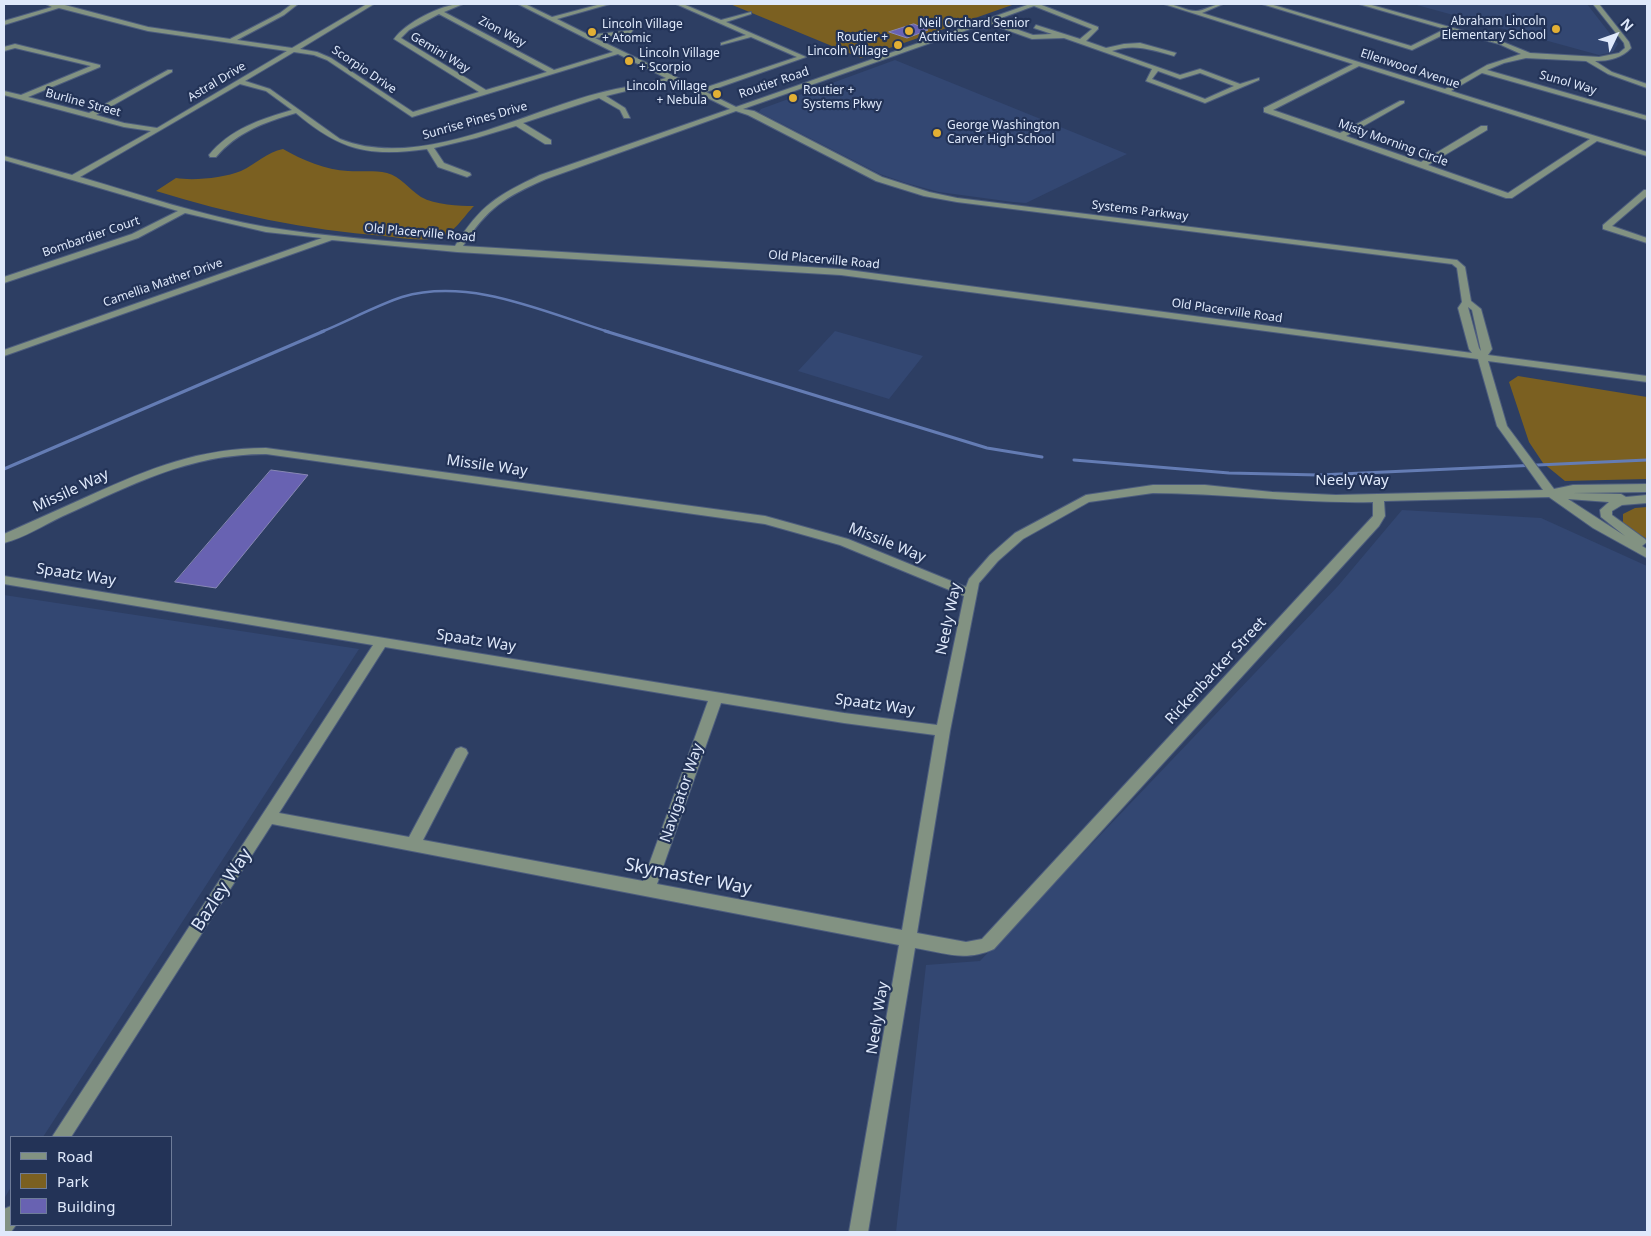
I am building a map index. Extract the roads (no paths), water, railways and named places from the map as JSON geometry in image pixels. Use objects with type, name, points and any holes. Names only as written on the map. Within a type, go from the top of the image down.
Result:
[{"type":"street","name":"Scorpio Drive","points":[[49,4],[123,24],[167,32],[296,48],[315,53],[329,59],[412,115],[619,52]]},
{"type":"street","points":[[4,23],[68,4]]},
{"type":"street","points":[[232,40],[282,14],[295,4]]},
{"type":"street","name":"Astral Drive","points":[[73,178],[371,4]]},
{"type":"street","name":"Gemini Way","points":[[460,4],[411,26],[396,39],[485,93]]},
{"type":"street","name":"Systems Parkway","points":[[521,4],[734,109],[778,133],[790,135],[879,179],[944,198],[1222,234],[1448,260],[1460,267],[1467,302],[1463,308],[1474,349],[1482,357],[1496,412],[1512,442],[1551,493],[1597,525],[1647,554]]},
{"type":"street","points":[[551,19],[607,4]]},
{"type":"street","points":[[679,4],[802,57],[700,92]]},
{"type":"street","points":[[1034,4],[1096,28],[1081,42]]},
{"type":"street","name":"Routier Road","points":[[457,249],[485,210],[525,185],[563,169],[1034,4]]},
{"type":"street","name":"Ellenwood Avenue","points":[[1167,4],[1647,154]]},
{"type":"street","points":[[1197,13],[1220,4]]},
{"type":"street","points":[[1265,4],[1412,48],[1450,29]]},
{"type":"street","points":[[1362,4],[1508,46],[1528,55]]},
{"type":"street","points":[[1444,92],[1504,59],[1528,55],[1587,59],[1617,56],[1628,48],[1626,40],[1596,4]]},
{"type":"street","name":"Zion Way","points":[[440,12],[553,72]]},
{"type":"street","points":[[720,22],[749,12]]},
{"type":"street","points":[[987,21],[1032,37],[1064,36]]},
{"type":"street","points":[[167,32],[183,24]]},
{"type":"street","points":[[1036,26],[1180,77],[1200,71],[1240,86]]},
{"type":"street","points":[[588,37],[631,30]]},
{"type":"street","points":[[723,44],[752,35]]},
{"type":"street","points":[[1105,51],[1122,44],[1148,45],[1174,54]]},
{"type":"street","points":[[4,49],[15,46],[98,66],[21,98]]},
{"type":"street","points":[[1587,59],[1610,73],[1647,86]]},
{"type":"street","name":"Misty Morning Circle","points":[[1358,64],[1267,110],[1509,196],[1596,138]]},
{"type":"street","points":[[1156,69],[1148,80],[1206,101],[1257,79]]},
{"type":"street","points":[[89,116],[170,71]]},
{"type":"street","name":"Sunol Way","points":[[1482,71],[1647,118]]},
{"type":"street","name":"Sunrise Pines Drive","points":[[239,82],[268,90],[332,137],[352,145],[388,150],[430,147],[599,95],[644,87],[671,78]]},
{"type":"street","name":"Burline Street","points":[[4,93],[89,116],[158,130]]},
{"type":"street","points":[[599,95],[623,109],[627,116]]},
{"type":"street","points":[[1340,136],[1402,102]]},
{"type":"street","points":[[213,156],[226,142],[251,127],[297,111]]},
{"type":"street","points":[[515,122],[548,142]]},
{"type":"street","points":[[1422,165],[1484,128]]},
{"type":"street","points":[[430,147],[441,165],[467,176]]},
{"type":"street","name":"Old Placerville Road","points":[[4,158],[185,210],[266,230],[331,238],[457,249],[841,272],[1647,379]]},
{"type":"street","points":[[1645,196],[1606,226],[1647,242]]},
{"type":"street","name":"Bombardier Court","points":[[4,280],[135,236],[185,210]]},
{"type":"street","name":"Camellia Mather Drive","points":[[4,353],[331,238]]},
{"type":"street","name":"Missile Way","points":[[4,539],[168,465],[208,454],[238,450],[266,451],[775,522],[855,544],[970,594]]},
{"type":"street","points":[[1551,493],[1573,489],[1647,488]]},
{"type":"street","name":"Neely Way","points":[[859,1232],[943,731],[970,594],[973,582],[994,558],[1019,536],[1086,499],[1153,489],[1205,489],[1272,496],[1378,498],[1551,493]]},
{"type":"street","points":[[1551,493],[1582,498],[1647,498]]},
{"type":"street","name":"Rickenbacker Street","points":[[1064,860],[1375,523],[1378,516],[1378,498]]},
{"type":"street","points":[[1647,498],[1617,502],[1611,504],[1606,510],[1607,517],[1647,546]]},
{"type":"street","name":"Spaatz Way","points":[[4,580],[716,697],[943,731]]},
{"type":"street","name":"Bazley Way","points":[[62,1136],[382,642]]},
{"type":"street","name":"Navigator Way","points":[[648,889],[716,697]]},
{"type":"street","points":[[413,844],[462,753]]},
{"type":"street","name":"Skymaster Way","points":[[269,817],[966,950],[980,948],[988,944],[1064,860]]},
{"type":"waterway","points":[[321,332],[402,297],[428,292],[454,291],[507,299],[609,332]]},
{"type":"waterway","points":[[4,469],[324,331]]},
{"type":"waterway","points":[[605,331],[987,448],[1042,457]]},
{"type":"waterway","points":[[1074,460],[1229,473],[1319,475],[1647,460]]},
{"type":"place","name":"Abraham Lincoln Elementary School","points":[[1556,29]]},
{"type":"place","name":"Neil Orchard Senior Activities Center","points":[[909,31]]},
{"type":"place","name":"Lincoln Village + Atomic","points":[[592,32]]},
{"type":"place","name":"Routier + Lincoln Village","points":[[898,45]]},
{"type":"place","name":"Lincoln Village + Scorpio","points":[[629,61]]},
{"type":"place","name":"Lincoln Village + Nebula","points":[[717,94]]},
{"type":"place","name":"Routier + Systems Pkwy","points":[[793,98]]},
{"type":"place","name":"George Washington Carver High School","points":[[937,133]]}]
